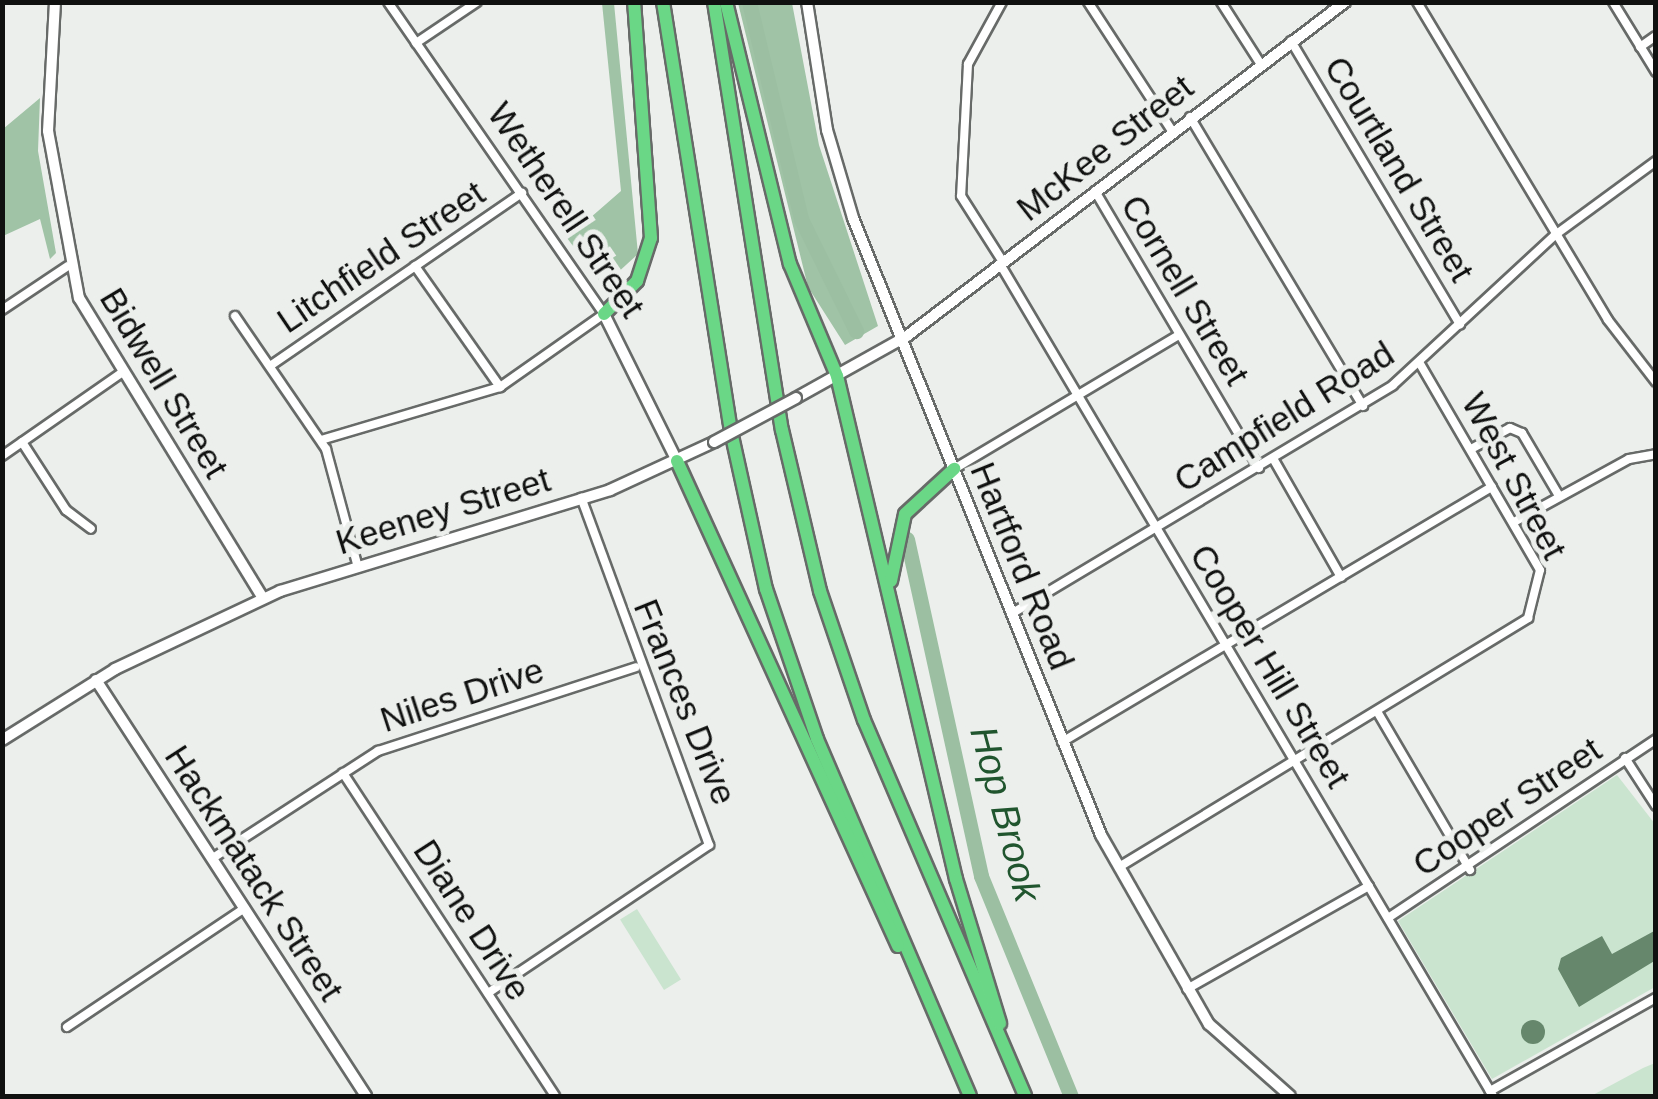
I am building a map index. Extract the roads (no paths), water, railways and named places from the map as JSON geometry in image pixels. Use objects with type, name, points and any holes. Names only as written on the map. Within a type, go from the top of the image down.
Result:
[{"type":"highway","points":[[604,314],[637,281],[650,244],[634,2]]},
{"type":"highway","points":[[663,2],[755,548],[804,704],[970,1096]]},
{"type":"highway","points":[[714,2],[782,430],[816,575],[864,720],[1026,1096]]},
{"type":"highway","points":[[726,2],[790,264],[836,376],[898,638],[1003,1045]]},
{"type":"highway","points":[[678,461],[870,896],[918,977]]},
{"type":"highway","points":[[898,638],[890,566],[897,532],[916,498],[954,469]]},
{"type":"main road","name":"Bidwell Street","points":[[55,2],[48,130],[68,266],[120,374],[263,598]]},
{"type":"main road","name":"Hartford Road","points":[[806,2],[838,174],[1062,742],[1119,867],[1187,989],[1230,1050],[1290,1096]]},
{"type":"main road","name":"McKee Street","points":[[902,340],[1260,63],[1345,2]]},
{"type":"main road","name":"Wetherell Street","points":[[604,314],[678,461]]},
{"type":"main road","name":"Keeney Street","points":[[2,740],[96,680],[263,598],[358,564],[581,498],[678,461],[902,340]]},
{"type":"main road","name":"Hackmatack Street","points":[[96,680],[366,1096]]},
{"type":"street","name":"Wetherell Street","points":[[388,2],[604,314]]},
{"type":"street","points":[[416,42],[477,2]]},
{"type":"street","name":"Cooper Hill Street","points":[[1002,2],[968,64],[960,196],[1491,1094]]},
{"type":"street","points":[[1088,2],[1172,131]]},
{"type":"street","points":[[1221,2],[1260,63]]},
{"type":"street","points":[[1417,2],[1555,235],[1656,382]]},
{"type":"street","points":[[1613,2],[1656,72]]},
{"type":"street","points":[[1640,47],[1656,36]]},
{"type":"street","name":"Courtland Street","points":[[1291,41],[1460,325]]},
{"type":"street","points":[[1190,117],[1362,406]]},
{"type":"street","name":"Campfield Road","points":[[1011,614],[1362,406],[1420,364],[1555,235],[1656,161]]},
{"type":"street","name":"Cornell Street","points":[[1095,191],[1260,468]]},
{"type":"street","name":"Litchfield Street","points":[[270,366],[522,193]]},
{"type":"street","points":[[2,310],[68,266]]},
{"type":"street","points":[[415,266],[500,387]]},
{"type":"street","points":[[322,440],[500,387],[604,314]]},
{"type":"street","points":[[236,316],[322,440],[358,564]]},
{"type":"street","points":[[954,469],[1179,335]]},
{"type":"street","name":"West Street","points":[[1119,867],[1378,713],[1528,618],[1540,570],[1420,364]]},
{"type":"street","points":[[2,456],[120,374]]},
{"type":"street","points":[[1471,450],[1510,428],[1522,433],[1558,494]]},
{"type":"street","points":[[22,442],[66,510],[91,530]]},
{"type":"street","points":[[1514,522],[1558,494],[1656,454]]},
{"type":"street","points":[[1274,460],[1341,577]]},
{"type":"street","points":[[1062,742],[1492,487]]},
{"type":"street","name":"Frances Drive","points":[[488,994],[709,845],[636,668],[581,498]]},
{"type":"street","name":"Niles Drive","points":[[212,858],[343,773],[405,740],[636,668]]},
{"type":"street","points":[[1378,713],[1470,870]]},
{"type":"street","name":"Cooper Street","points":[[1388,918],[1470,870],[1656,739]]},
{"type":"street","points":[[1625,758],[1656,806]]},
{"type":"street","name":"Diane Drive","points":[[343,773],[555,1096]]},
{"type":"street","points":[[1187,989],[1369,886]]},
{"type":"street","points":[[67,1027],[245,908]]},
{"type":"street","points":[[1491,1094],[1656,998]]},
{"type":"waterway","name":"Hop Brook","points":[[749,2],[801,219],[856,331]]},
{"type":"waterway","name":"Hop Brook","points":[[907,539],[981,876],[1071,1096]]}]
